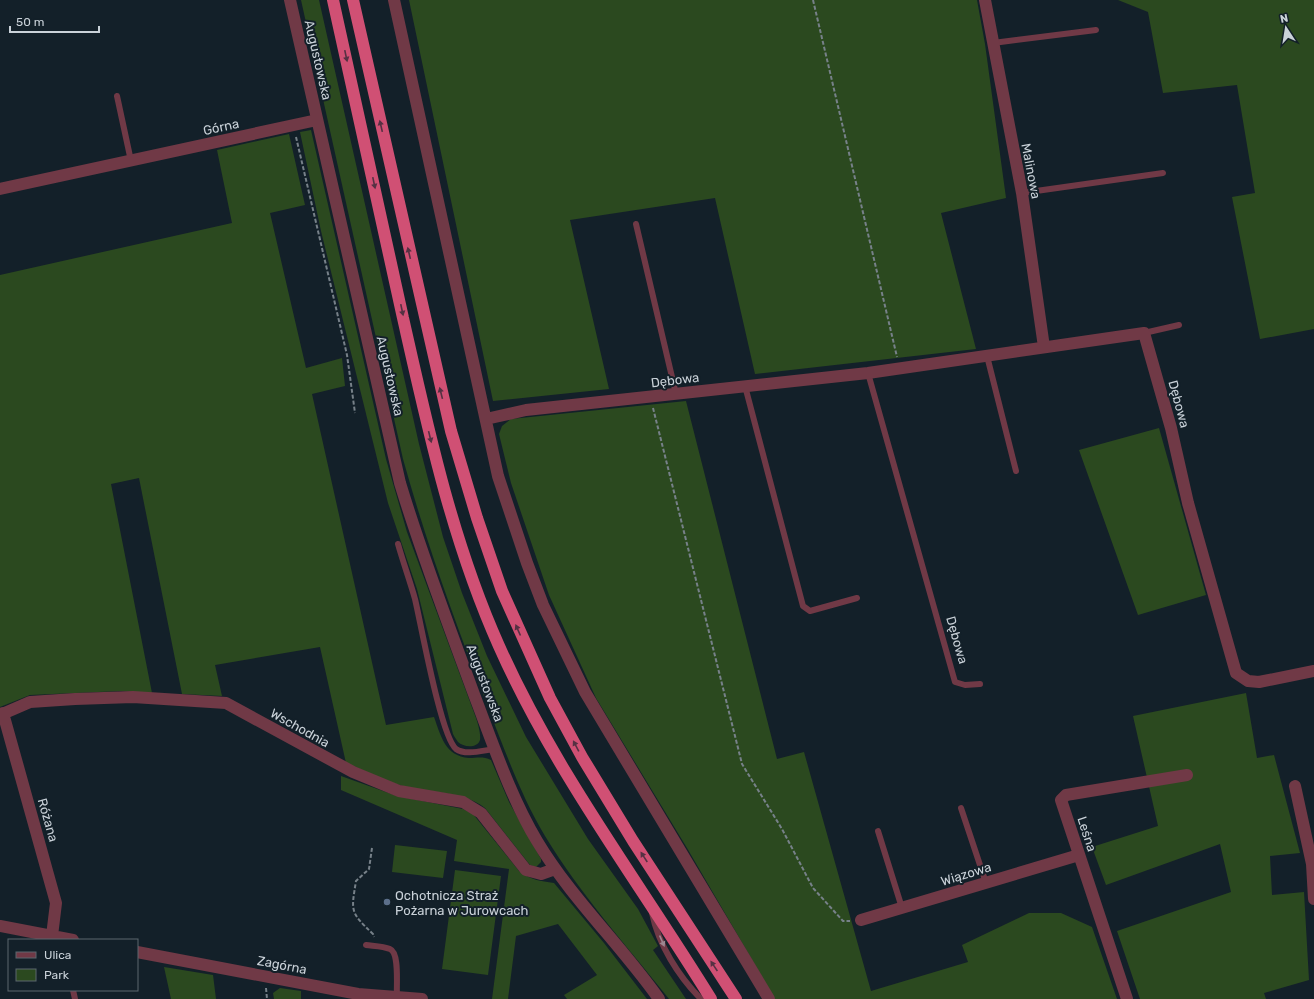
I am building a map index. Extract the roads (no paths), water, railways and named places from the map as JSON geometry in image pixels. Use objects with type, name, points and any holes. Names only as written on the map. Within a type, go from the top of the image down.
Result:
[{"type":"highway","points":[[333,0],[424,410],[443,486],[469,571],[499,647],[549,747],[590,813],[711,999]]},
{"type":"highway","points":[[353,0],[450,431],[476,518],[502,591],[544,686],[582,757],[633,840],[736,999]]},
{"type":"street","name":"Augustowska","points":[[290,0],[400,483],[417,539],[495,749],[536,840],[555,869],[659,999]]},
{"type":"street","points":[[394,0],[498,476],[524,556],[543,605],[585,692],[612,740],[769,999]]},
{"type":"street","name":"Malinowa","points":[[985,0],[1022,192],[1044,347]]},
{"type":"street","name":"Górna","points":[[0,189],[317,120]]},
{"type":"street","name":"Dębowa","points":[[486,419],[526,410],[868,373],[1144,333],[1171,428],[1190,510],[1236,673],[1248,681],[1259,682],[1314,671]]},
{"type":"street","name":"Wschodnia","points":[[2,714],[30,702],[75,699],[133,697],[226,703],[353,772],[399,791],[463,802],[481,813],[526,870],[541,874],[555,869]]},
{"type":"street","name":"Różana","points":[[2,714],[56,903],[57,938]]},
{"type":"street","name":"Leśna","points":[[1127,999],[1061,800],[1066,795],[1187,775]]},
{"type":"street","points":[[1295,786],[1313,863],[1314,898]]},
{"type":"street","name":"Wiązowa","points":[[861,920],[1079,855]]},
{"type":"street","points":[[0,926],[57,938]]},
{"type":"street","name":"Zagórna","points":[[138,952],[372,997],[422,999]]},
{"type":"lane","points":[[993,43],[1096,30]]},
{"type":"lane","points":[[117,96],[131,161]]},
{"type":"lane","points":[[1022,192],[1163,173]]},
{"type":"lane","points":[[636,224],[676,394]]},
{"type":"lane","points":[[1144,333],[1179,325]]},
{"type":"lane","points":[[987,356],[1016,471]]},
{"type":"lane","name":"Dębowa","points":[[868,373],[955,682],[965,686],[980,684]]},
{"type":"lane","points":[[745,386],[803,606],[810,611],[857,598]]},
{"type":"lane","points":[[398,544],[414,597],[437,699],[448,738],[461,752],[495,749]]},
{"type":"lane","points":[[961,808],[986,883]]},
{"type":"lane","points":[[878,831],[902,908]]},
{"type":"lane","points":[[650,904],[654,921],[665,946],[686,983],[701,999]]},
{"type":"lane","points":[[366,945],[391,949],[395,953],[397,959],[397,997]]},
{"type":"place","name":"Ochotnicza Straż Pożarna w Jurowcach","points":[[387,902]]}]
